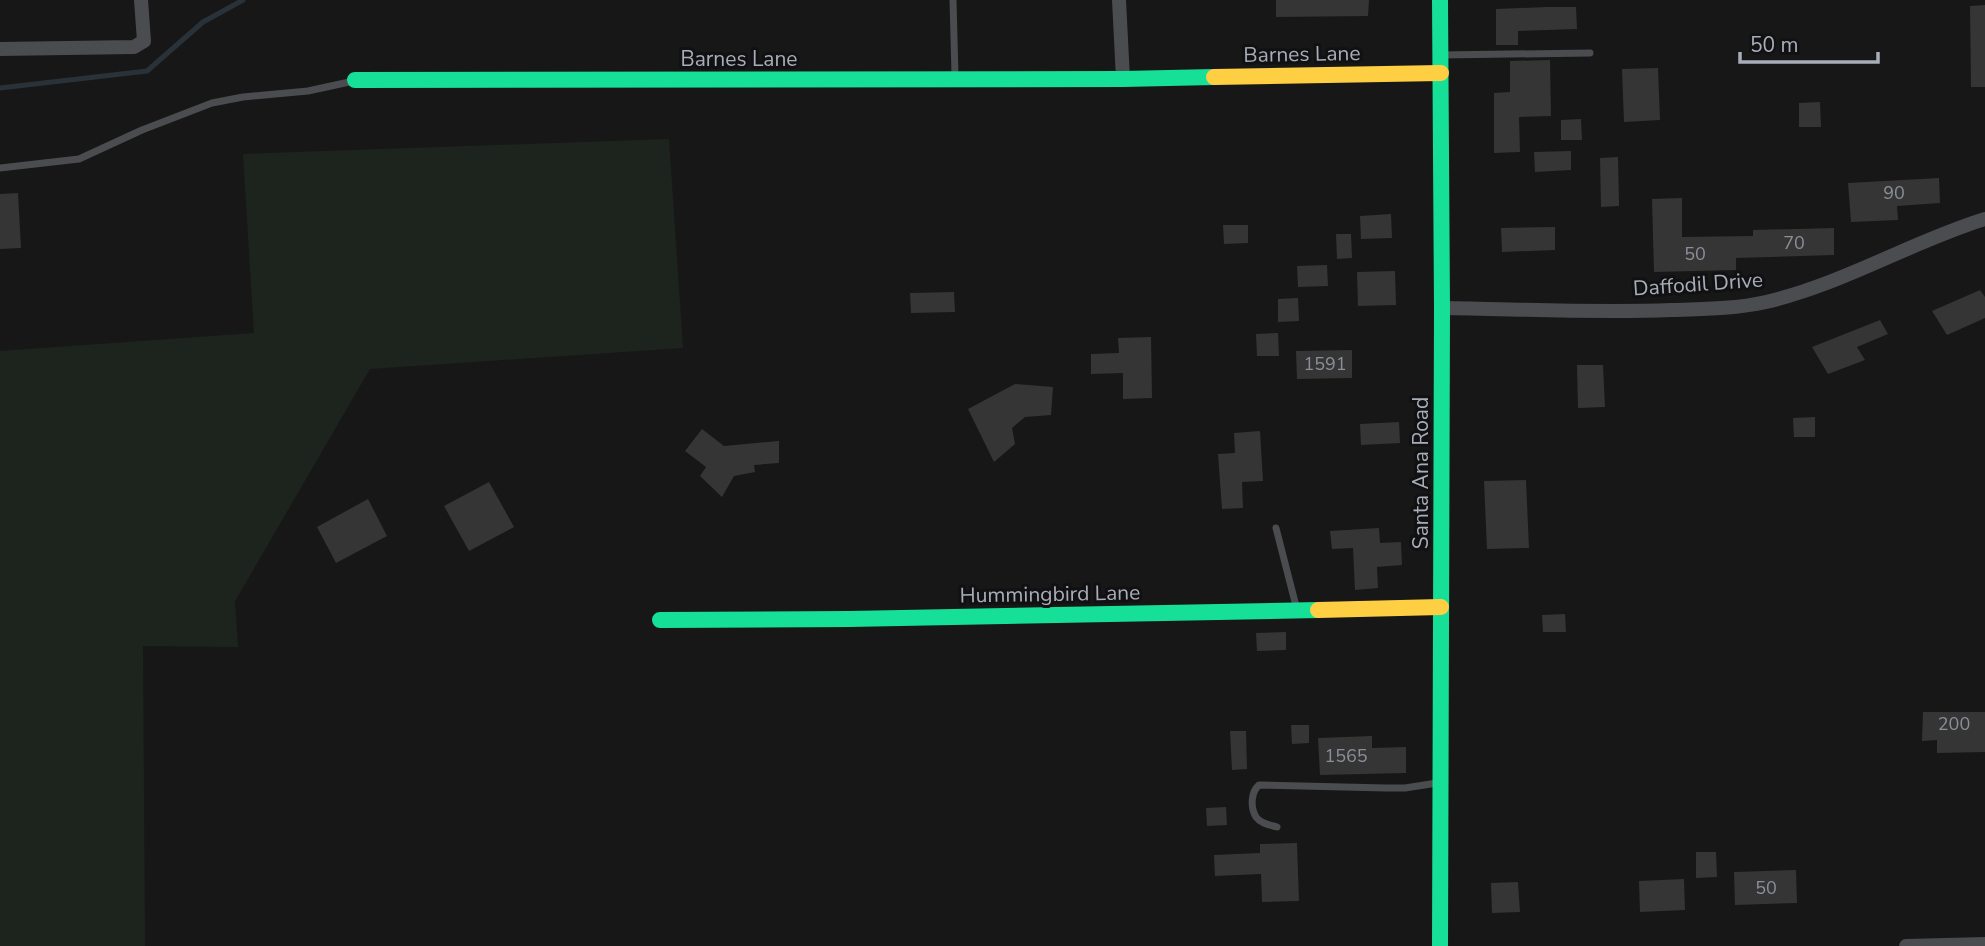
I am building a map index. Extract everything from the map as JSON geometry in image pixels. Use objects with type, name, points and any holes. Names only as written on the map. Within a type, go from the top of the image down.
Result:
[{"type":"street","points":[[0,49],[134,47],[144,41],[141,0]]},
{"type":"street","points":[[1119,0],[1123,79]]},
{"type":"street","name":"Santa Ana Road","points":[[1440,0],[1440,946]]},
{"type":"street","name":"Barnes Lane","points":[[355,80],[1123,79],[1441,73]]},
{"type":"street","name":"Daffodil Drive","points":[[1442,308],[1640,311],[1750,305],[1837,279],[1985,219]]},
{"type":"street","name":"Hummingbird Lane","points":[[660,620],[1441,607]]},
{"type":"street","points":[[1906,946],[1985,944]]},
{"type":"lane","points":[[953,0],[955,79]]},
{"type":"lane","points":[[1441,55],[1590,53]]},
{"type":"lane","points":[[0,168],[79,159],[142,130],[212,103],[243,97],[308,91],[355,80]]},
{"type":"lane","points":[[1276,528],[1297,610]]},
{"type":"lane","points":[[1277,827],[1256,817],[1252,795],[1255,787],[1259,785],[1405,788],[1441,782]]},
{"type":"shaded area","points":[[669,139],[683,348],[370,369],[235,601],[238,647],[143,646],[145,946],[0,946],[0,351],[254,333],[243,154]]},
{"type":"building","points":[[1276,0],[1369,0],[1368,16],[1276,17]]},
{"type":"building","points":[[1985,5],[1985,87],[1971,87],[1970,6]]},
{"type":"building","points":[[1576,7],[1577,29],[1518,31],[1518,45],[1496,45],[1496,9]]},
{"type":"building","points":[[1550,60],[1551,116],[1519,117],[1520,152],[1494,153],[1494,93],[1510,92],[1510,61]]},
{"type":"building","points":[[1658,68],[1660,120],[1624,122],[1622,69]]},
{"type":"building","points":[[1820,102],[1821,127],[1799,127],[1799,103]]},
{"type":"building","points":[[1581,119],[1582,140],[1561,140],[1561,120]]},
{"type":"building","points":[[1571,151],[1571,170],[1535,172],[1534,152]]},
{"type":"building","points":[[1618,157],[1619,206],[1601,207],[1600,158]]},
{"type":"building","points":[[1939,178],[1940,203],[1897,206],[1898,220],[1851,222],[1848,183]]},
{"type":"building","points":[[18,193],[21,248],[0,249],[0,194]]},
{"type":"building","points":[[1682,198],[1682,237],[1753,236],[1753,230],[1834,228],[1834,255],[1736,258],[1736,270],[1654,272],[1652,199]]},
{"type":"building","points":[[1391,214],[1392,238],[1361,239],[1360,216]]},
{"type":"building","points":[[1223,225],[1248,225],[1248,243],[1224,244]]},
{"type":"building","points":[[1555,227],[1555,250],[1502,252],[1501,228]]},
{"type":"building","points":[[1336,234],[1351,234],[1352,258],[1337,259]]},
{"type":"building","points":[[1327,265],[1328,286],[1298,287],[1297,266]]},
{"type":"building","points":[[1395,271],[1396,305],[1358,306],[1357,272]]},
{"type":"building","points":[[1980,290],[1985,297],[1985,318],[1947,335],[1932,311]]},
{"type":"building","points":[[954,292],[955,312],[911,313],[910,293]]},
{"type":"building","points":[[1298,298],[1299,321],[1278,322],[1278,299]]},
{"type":"building","points":[[1880,320],[1888,334],[1857,347],[1865,360],[1828,374],[1812,347]]},
{"type":"building","points":[[1278,333],[1279,356],[1257,356],[1256,334]]},
{"type":"building","points":[[1151,337],[1152,398],[1123,399],[1123,373],[1091,374],[1091,354],[1119,353],[1118,338]]},
{"type":"building","points":[[1352,350],[1352,378],[1297,379],[1296,351]]},
{"type":"building","points":[[1577,365],[1603,365],[1605,407],[1578,408]]},
{"type":"building","points":[[1015,384],[1053,387],[1051,415],[1025,417],[1012,428],[1015,444],[994,462],[968,409]]},
{"type":"building","points":[[1815,417],[1815,437],[1794,437],[1793,418]]},
{"type":"building","points":[[1399,422],[1400,443],[1361,445],[1360,424]]},
{"type":"building","points":[[702,429],[724,446],[779,441],[779,463],[754,465],[755,472],[734,476],[722,497],[700,476],[706,467],[685,451]]},
{"type":"building","points":[[1260,431],[1263,481],[1242,482],[1243,508],[1222,509],[1218,454],[1235,453],[1234,433]]},
{"type":"building","points":[[1526,480],[1529,548],[1487,549],[1484,481]]},
{"type":"building","points":[[489,482],[514,527],[469,551],[444,506]]},
{"type":"building","points":[[368,499],[387,536],[336,563],[317,527]]},
{"type":"building","points":[[1379,528],[1380,543],[1401,542],[1402,565],[1377,567],[1378,588],[1355,590],[1353,548],[1332,549],[1330,531]]},
{"type":"building","points":[[1565,614],[1566,632],[1543,632],[1542,615]]},
{"type":"building","points":[[1286,632],[1286,650],[1257,651],[1256,633]]},
{"type":"building","points":[[1923,712],[1985,712],[1985,752],[1937,753],[1937,740],[1922,741]]},
{"type":"building","points":[[1291,725],[1309,725],[1309,743],[1292,744]]},
{"type":"building","points":[[1230,731],[1246,731],[1247,769],[1232,770]]},
{"type":"building","points":[[1372,736],[1372,748],[1406,747],[1406,773],[1320,775],[1318,738]]},
{"type":"building","points":[[1226,807],[1227,825],[1207,826],[1206,808]]},
{"type":"building","points":[[1297,843],[1299,901],[1262,902],[1261,874],[1215,876],[1214,855],[1260,853],[1260,844]]},
{"type":"building","points":[[1696,852],[1716,852],[1717,877],[1696,878]]},
{"type":"building","points":[[1796,870],[1797,903],[1735,905],[1734,872]]},
{"type":"building","points":[[1684,879],[1685,910],[1640,912],[1639,881]]},
{"type":"building","points":[[1518,882],[1520,912],[1492,913],[1491,883]]},
{"type":"waterway","points":[[0,88],[147,71],[203,22],[243,0]]},
{"type":"traffic: fast","points":[[1440,0],[1440,946]]},
{"type":"traffic: fast","points":[[355,80],[1214,77]]},
{"type":"traffic: fast","points":[[660,620],[1318,610]]},
{"type":"traffic: slow","points":[[1214,77],[1441,73]]},
{"type":"traffic: slow","points":[[1318,610],[1441,607]]}]
